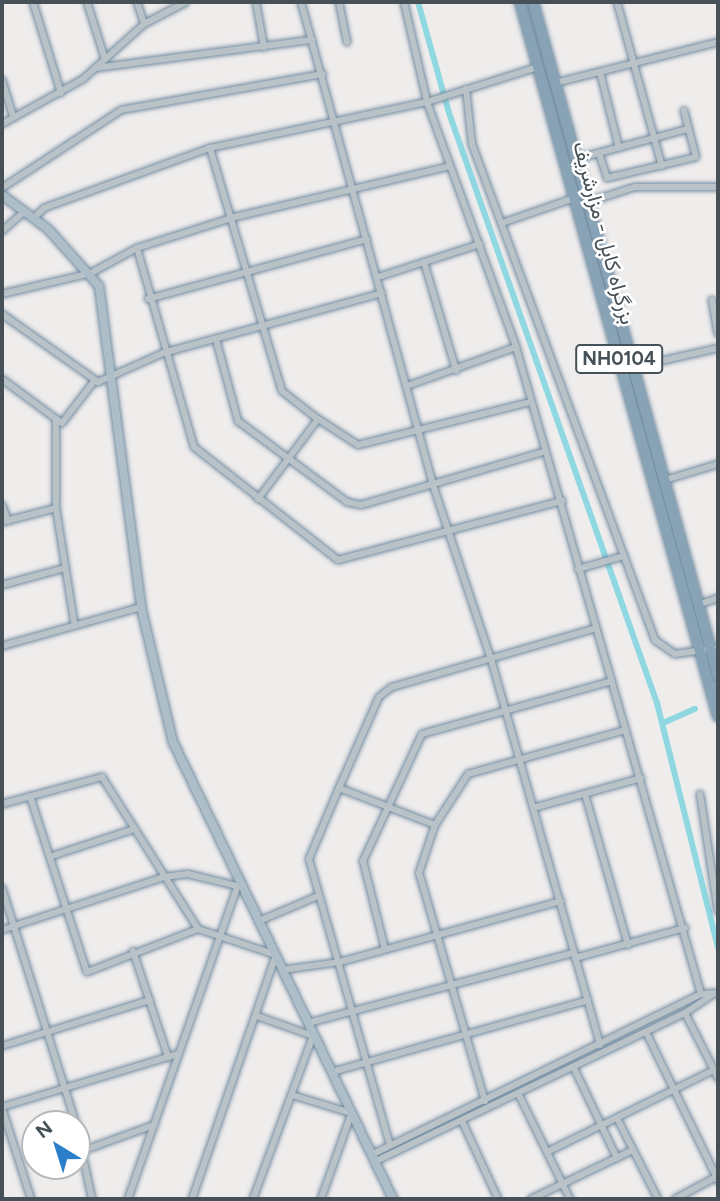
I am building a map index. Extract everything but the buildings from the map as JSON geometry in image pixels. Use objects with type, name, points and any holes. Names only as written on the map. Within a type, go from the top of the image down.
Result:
[{"type":"highway","name":"بزرگراه کابل - مزارشریف","points":[[520,2],[718,716]]},
{"type":"highway","name":"بزرگراه کابل - مزارشریف","points":[[533,2],[665,480],[715,649],[718,676]]},
{"type":"main road","points":[[2,195],[34,218],[91,272],[104,302],[141,607],[173,742],[238,884],[276,955],[374,1157],[387,1195],[393,1199]]},
{"type":"street","points":[[33,2],[61,93]]},
{"type":"street","points":[[87,2],[105,59]]},
{"type":"street","points":[[137,2],[144,24]]},
{"type":"street","points":[[2,124],[61,93],[95,68],[144,24],[186,2]]},
{"type":"street","points":[[256,2],[264,47]]},
{"type":"street","points":[[301,2],[323,74],[432,482],[450,527],[491,659],[600,1045]]},
{"type":"street","points":[[339,2],[347,42]]},
{"type":"street","points":[[404,2],[427,102],[516,347],[527,403],[562,501],[611,681],[685,928],[701,994]]},
{"type":"street","points":[[617,2],[662,166]]},
{"type":"street","points":[[95,68],[312,40]]},
{"type":"street","points":[[555,83],[718,42]]},
{"type":"street","points":[[34,218],[44,208],[210,148],[436,100],[538,66]]},
{"type":"street","points":[[600,72],[619,148]]},
{"type":"street","points":[[2,188],[121,110],[323,74]]},
{"type":"street","points":[[2,80],[13,116]]},
{"type":"street","points":[[466,89],[472,144],[655,640],[675,654],[699,646],[715,649]]},
{"type":"street","points":[[599,153],[607,178],[696,157],[684,111]]},
{"type":"street","points":[[576,159],[688,129]]},
{"type":"street","points":[[210,148],[235,217],[282,391],[358,445],[527,403]]},
{"type":"street","points":[[2,294],[91,272],[137,248],[235,217],[450,166]]},
{"type":"street","points":[[502,223],[575,202],[588,202],[635,187],[718,187]]},
{"type":"street","points":[[2,231],[24,212]]},
{"type":"street","points":[[148,299],[250,274],[367,239]]},
{"type":"street","points":[[378,277],[480,244]]},
{"type":"street","points":[[137,248],[163,353],[194,447],[338,560],[450,527],[562,501]]},
{"type":"street","points":[[424,262],[456,370]]},
{"type":"street","points":[[2,314],[94,380],[115,377],[163,353],[217,343],[382,293]]},
{"type":"street","points":[[712,300],[718,333]]},
{"type":"street","points":[[217,343],[238,421],[287,459],[361,505],[432,482],[543,452]]},
{"type":"street","points":[[407,386],[516,347]]},
{"type":"street","points":[[634,368],[718,348]]},
{"type":"street","points":[[2,379],[62,424],[94,380]]},
{"type":"street","points":[[56,419],[56,508],[74,622]]},
{"type":"street","points":[[258,499],[318,419]]},
{"type":"street","points":[[665,480],[718,464]]},
{"type":"street","points":[[2,505],[5,521],[56,508]]},
{"type":"street","points":[[579,569],[602,565],[624,556]]},
{"type":"street","points":[[2,585],[65,568]]},
{"type":"street","points":[[700,604],[718,598]]},
{"type":"street","points":[[2,646],[74,622],[141,607]]},
{"type":"street","points":[[390,1146],[340,962],[317,896],[309,859],[379,697],[392,687],[596,628]]},
{"type":"street","points":[[385,949],[363,861],[422,734],[611,681]]},
{"type":"street","points":[[485,1101],[419,873],[435,825],[468,774],[626,730]]},
{"type":"street","points":[[2,804],[102,777],[198,929],[219,940],[276,955],[192,1199]]},
{"type":"street","points":[[533,808],[641,778]]},
{"type":"street","points":[[339,788],[435,825]]},
{"type":"street","points":[[585,794],[628,945]]},
{"type":"street","points":[[700,794],[718,912]]},
{"type":"street","points":[[30,796],[52,856],[87,972],[133,951],[198,929]]},
{"type":"street","points":[[52,856],[134,829]]},
{"type":"street","points":[[2,930],[164,877],[188,874],[238,884],[128,1199]]},
{"type":"street","points":[[2,888],[69,1089],[74,1110]]},
{"type":"street","points":[[258,921],[317,896]]},
{"type":"street","points":[[282,970],[340,962],[561,901]]},
{"type":"street","points":[[308,1023],[452,985],[628,945],[685,928]]},
{"type":"street","points":[[133,951],[168,1057]]},
{"type":"street","points":[[374,1157],[390,1146],[701,994],[715,994]]},
{"type":"street","points":[[374,1157],[519,1095],[685,1013],[715,994]]},
{"type":"street","points":[[2,1046],[150,1000]]},
{"type":"street","points":[[332,1072],[588,1000]]},
{"type":"street","points":[[685,1013],[718,1079]]},
{"type":"street","points":[[254,1199],[313,1036],[257,1016]]},
{"type":"street","points":[[646,1032],[718,1177],[675,1199]]},
{"type":"street","points":[[31,1199],[2,1107],[178,1054]]},
{"type":"street","points":[[574,1068],[617,1158]]},
{"type":"street","points":[[547,1152],[714,1070]]},
{"type":"street","points":[[292,1095],[351,1113],[321,1199]]},
{"type":"street","points":[[519,1095],[570,1199]]},
{"type":"street","points":[[617,1118],[658,1199]]},
{"type":"street","points":[[462,1121],[498,1199]]},
{"type":"street","points":[[91,1148],[153,1125]]},
{"type":"street","points":[[531,1199],[633,1150]]},
{"type":"street","points":[[88,1180],[92,1199]]},
{"type":"waterway","points":[[418,2],[449,113],[657,703],[718,947]]},
{"type":"waterway","points":[[663,723],[695,709]]}]
